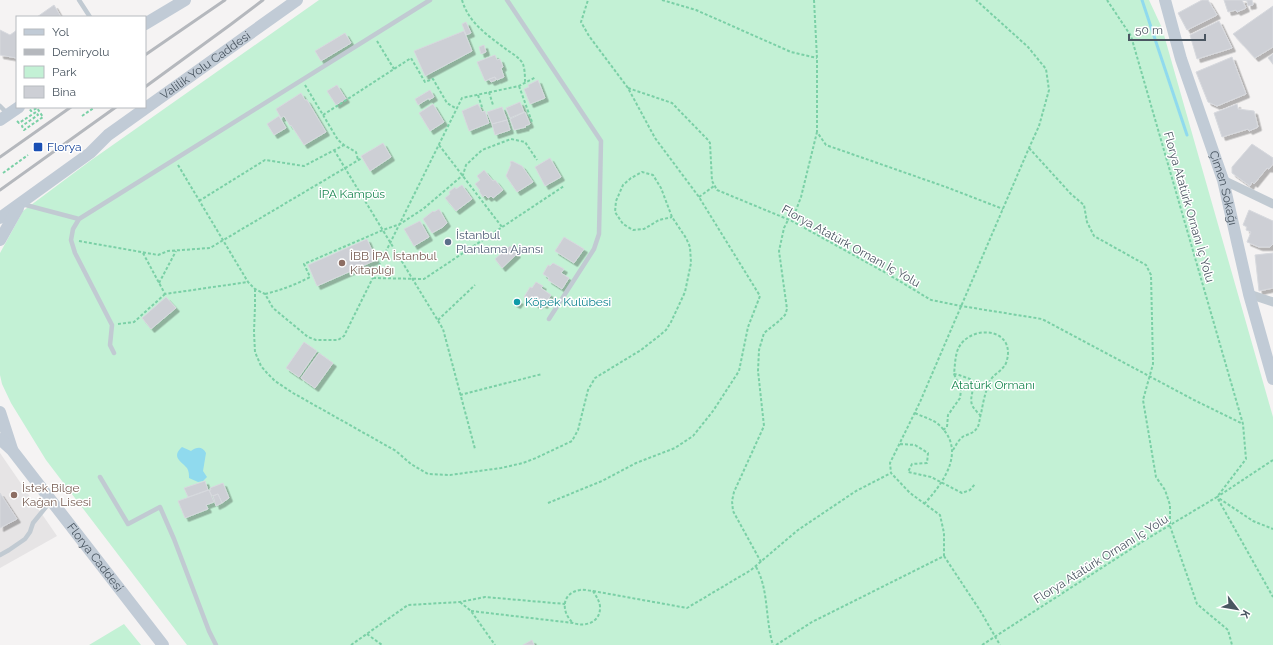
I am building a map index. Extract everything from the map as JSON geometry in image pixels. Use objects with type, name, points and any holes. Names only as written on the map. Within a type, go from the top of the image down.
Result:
[{"type":"main road","points":[[146,23],[183,0]]},
{"type":"main road","name":"Valilik Yolu Caddesi","points":[[146,108],[297,0]]},
{"type":"main road","name":"Çimen Sokağı","points":[[1165,0],[1181,59],[1223,180],[1248,294],[1273,379]]},
{"type":"main road","points":[[3,114],[24,108]]},
{"type":"main road","name":"Valilik Yolu Caddesi","points":[[0,218],[90,153],[108,135],[146,108]]},
{"type":"main road","points":[[0,240],[21,203]]},
{"type":"main road","name":"Florya Caddesi","points":[[0,415],[12,450]]},
{"type":"main road","name":"Florya Caddesi","points":[[0,439],[12,450],[163,645]]},
{"type":"street","points":[[1223,180],[1273,204]]},
{"type":"street","points":[[1248,294],[1273,302]]},
{"type":"lane","points":[[86,0],[81,2],[89,16]]},
{"type":"lane","points":[[114,353],[110,345],[112,325],[75,253],[72,240],[73,229],[79,219],[430,0]]},
{"type":"lane","points":[[507,0],[601,141],[599,234],[594,249],[549,319]]},
{"type":"lane","points":[[21,203],[79,219]]},
{"type":"lane","points":[[100,477],[128,524],[160,507],[174,539],[209,632],[216,645]]},
{"type":"lane","points":[[0,555],[25,539],[30,532],[33,523],[51,500]]},
{"type":"path","points":[[462,0],[466,12],[482,31],[518,58],[523,64],[525,83]]},
{"type":"path","points":[[548,503],[602,481],[636,463],[674,448],[693,436],[713,411],[739,370],[748,327],[760,296],[699,197],[655,138],[628,88],[589,36],[581,22],[588,0]]},
{"type":"path","points":[[662,0],[696,10],[791,52],[817,58]]},
{"type":"path","points":[[792,221],[801,198],[817,132],[817,58],[814,0]]},
{"type":"path","points":[[976,0],[1028,47],[1046,69],[1049,90],[1038,126],[1003,209],[915,413],[890,463],[891,473],[910,493],[940,515],[944,533],[944,556],[981,612],[1000,645]]},
{"type":"path","name":"Florya Atatürk Ornanı İç Yolu","points":[[1107,0],[1131,36],[1226,370],[1243,424],[1246,459],[1217,497]]},
{"type":"path","points":[[373,36],[394,69]]},
{"type":"path","points":[[323,115],[411,58],[425,82],[433,79],[447,103],[457,109]]},
{"type":"path","points":[[265,294],[272,308],[308,337],[316,340],[338,340],[344,336],[462,98],[519,86],[536,77]]},
{"type":"path","points":[[302,80],[338,140],[356,152],[358,160]]},
{"type":"path","points":[[519,86],[532,122]]},
{"type":"path","points":[[628,88],[672,103],[710,143],[712,181],[714,186],[699,197]]},
{"type":"path","points":[[489,92],[493,105]]},
{"type":"path","points":[[478,95],[482,107]]},
{"type":"path","points":[[24,108],[31,111]]},
{"type":"path","points":[[36,108],[43,117],[24,130],[22,126],[38,115],[36,112],[19,123],[17,120],[31,111],[36,108]]},
{"type":"path","points":[[82,116],[93,108]]},
{"type":"path","points":[[817,132],[826,145],[1003,209]]},
{"type":"path","points":[[175,159],[248,282],[254,289],[265,294],[294,285],[311,276],[304,264],[382,230],[400,224],[423,209],[463,175],[466,165],[482,150],[511,139],[525,142],[537,160]]},
{"type":"path","points":[[200,201],[265,160],[304,166],[344,145]]},
{"type":"path","points":[[439,145],[502,227]]},
{"type":"path","points":[[1029,148],[1071,194],[1084,205],[1087,222],[1094,236],[1146,265],[1151,275],[1153,364],[1143,400],[1156,477],[1165,490],[1170,505],[1170,526],[1196,604],[1228,630],[1232,645]]},
{"type":"path","points":[[334,150],[443,329],[475,449]]},
{"type":"path","points":[[3,173],[28,155]]},
{"type":"path","points":[[72,240],[158,255],[168,251],[210,248],[362,158]]},
{"type":"path","points":[[254,289],[255,352],[261,366],[275,381],[293,393],[396,451],[411,464],[428,474],[450,476],[480,472],[523,463],[572,441],[578,430],[588,390],[595,378],[641,350],[666,330],[685,292],[691,263],[688,242],[672,217],[659,183],[653,175],[642,172],[631,178],[623,185],[616,201],[614,212],[623,224],[633,230],[644,229],[659,220],[672,217]]},
{"type":"path","points":[[373,278],[424,279],[564,186]]},
{"type":"path","name":"Florya Atatürk Ornanı İç Yolu","points":[[714,186],[717,190],[723,193],[792,221],[886,273],[931,300],[1042,319],[1243,424]]},
{"type":"path","points":[[761,562],[733,511],[732,501],[734,492],[764,426],[758,370],[759,350],[764,333],[785,315],[787,309],[779,251],[784,228],[788,219]]},
{"type":"path","points":[[158,283],[177,250]]},
{"type":"path","points":[[142,252],[164,294]]},
{"type":"path","points":[[112,325],[134,322],[164,294],[248,282]]},
{"type":"path","points":[[438,320],[475,285]]},
{"type":"path","points":[[943,430],[947,427],[948,415],[960,398],[961,390],[954,374],[959,348],[968,338],[978,334],[988,332],[997,334],[1004,339],[1007,346],[1007,361],[1004,368],[991,380],[983,400],[980,422],[977,429],[961,439],[953,450]]},
{"type":"path","points":[[460,395],[542,374]]},
{"type":"path","points":[[954,374],[970,379],[974,390],[972,403],[974,409],[980,415]]},
{"type":"path","points":[[915,413],[938,424],[950,439],[953,450],[952,460],[942,482],[925,503]]},
{"type":"path","points":[[900,444],[915,445],[928,453],[927,463],[912,464],[908,472],[931,476],[962,493],[970,490],[975,484]]},
{"type":"path","name":"Florya Atatürk Ornanı İç Yolu","points":[[982,645],[1273,460]]},
{"type":"path","points":[[573,623],[567,618],[564,611],[565,604],[568,597],[574,592],[581,590],[687,608],[761,562],[798,530],[856,491],[891,473]]},
{"type":"path","points":[[1217,497],[1253,521],[1273,529]]},
{"type":"path","points":[[1217,497],[1273,597]]},
{"type":"path","points":[[755,566],[762,579],[770,635],[774,645],[812,622],[944,556]]},
{"type":"path","points":[[471,611],[573,623],[581,626],[589,624],[596,619],[600,612],[598,600],[593,591]]},
{"type":"path","points":[[351,645],[408,605],[460,602],[485,597],[565,604]]},
{"type":"path","points":[[460,602],[471,611],[495,645]]},
{"type":"path","points":[[367,634],[382,645]]},
{"type":"shaded area","name":"İstek Bilge Kağan Lisesi","points":[[0,453],[57,536],[0,568]]},
{"type":"green space","name":"Atatürk Ormanı","points":[[319,0],[1149,0],[1162,28],[1273,417],[1273,645],[187,645],[46,460],[11,403],[2,384],[0,375],[0,253],[23,211],[90,161]]},
{"type":"green space","points":[[124,624],[141,645],[89,645]]},
{"type":"water","points":[[182,447],[191,451],[201,448],[206,453],[203,471],[207,477],[203,481],[198,482],[189,478],[188,469],[177,456]]},
{"type":"building","points":[[1202,0],[1208,0],[1217,15],[1187,30],[1178,13]]},
{"type":"building","points":[[1224,0],[1242,0],[1246,8],[1237,12],[1236,10],[1228,12]]},
{"type":"building","points":[[1242,0],[1252,0],[1253,5],[1248,6],[1247,1]]},
{"type":"building","points":[[54,5],[60,16],[38,16]]},
{"type":"building","points":[[1273,6],[1273,47],[1255,58],[1233,34]]},
{"type":"building","points":[[1219,21],[1232,48],[1197,59],[1190,35]]},
{"type":"building","points":[[466,22],[471,33],[466,35],[462,24]]},
{"type":"building","points":[[0,30],[10,35],[16,31],[16,58],[0,55]]},
{"type":"building","points":[[464,31],[472,51],[425,76],[414,51]]},
{"type":"building","points":[[345,33],[351,43],[321,61],[315,51]]},
{"type":"building","points":[[484,45],[486,52],[481,54],[479,47]]},
{"type":"building","points":[[1273,54],[1273,64],[1268,58]]},
{"type":"building","points":[[495,55],[497,60],[500,59],[504,77],[497,80],[495,77],[485,81],[477,62]]},
{"type":"building","points":[[1232,57],[1246,94],[1217,106],[1208,102],[1196,72]]},
{"type":"building","points":[[495,77],[496,80],[491,82],[489,79]]},
{"type":"building","points":[[538,80],[545,98],[530,104],[524,89],[529,87],[528,85]]},
{"type":"building","points":[[337,85],[346,99],[336,105],[327,91]]},
{"type":"building","points":[[430,90],[434,97],[429,100],[429,98],[418,105],[415,99]]},
{"type":"building","points":[[301,93],[305,100],[307,100],[326,132],[304,145],[284,116],[281,118],[276,109]]},
{"type":"building","points":[[520,102],[524,112],[510,118],[506,108]]},
{"type":"building","points":[[433,104],[444,122],[430,131],[419,113]]},
{"type":"building","points":[[478,104],[482,112],[485,111],[489,123],[469,131],[462,111]]},
{"type":"building","points":[[1237,104],[1238,109],[1254,111],[1258,127],[1249,131],[1248,129],[1222,137],[1214,113]]},
{"type":"building","points":[[502,107],[507,120],[492,124],[487,112]]},
{"type":"building","points":[[525,112],[530,124],[525,126],[526,127],[514,130],[510,119]]},
{"type":"building","points":[[279,116],[286,128],[274,135],[267,124]]},
{"type":"building","points":[[507,120],[510,130],[495,135],[492,124]]},
{"type":"building","points":[[383,143],[391,157],[370,171],[361,156]]},
{"type":"building","points":[[1252,144],[1273,158],[1273,164],[1269,169],[1267,168],[1254,184],[1252,182],[1250,186],[1232,173],[1232,167]]},
{"type":"building","points":[[550,158],[561,177],[545,186],[535,167]]},
{"type":"building","points":[[512,161],[522,166],[533,182],[517,192],[506,176],[511,164],[510,162]]},
{"type":"building","points":[[484,170],[503,190],[493,198],[491,196],[488,198],[485,195],[483,197],[475,184],[480,180],[477,176]]},
{"type":"building","points":[[462,185],[472,199],[456,211],[445,198],[455,187],[456,189]]},
{"type":"building","points":[[439,209],[447,223],[432,233],[423,219],[433,211],[434,212]]},
{"type":"building","points":[[1249,210],[1273,221],[1273,244],[1270,247],[1259,247],[1247,242],[1251,232],[1246,230],[1247,227],[1243,225]]},
{"type":"building","points":[[420,221],[429,237],[414,246],[404,229]]},
{"type":"building","points":[[564,237],[584,249],[574,263],[555,251]]},
{"type":"building","name":"İBB İPA İstanbul Kitaplığı","points":[[367,239],[376,260],[317,286],[308,265]]},
{"type":"building","points":[[510,246],[517,254],[502,268],[495,259]]},
{"type":"building","points":[[1273,253],[1273,288],[1259,291],[1255,255]]},
{"type":"building","points":[[553,263],[564,269],[561,273],[569,278],[562,289],[548,280],[549,278],[543,274],[548,265],[550,266]]},
{"type":"building","points":[[536,282],[543,286],[541,288],[551,295],[544,305],[540,303],[538,306],[524,297],[530,287],[532,288]]},
{"type":"building","points":[[166,297],[176,308],[151,329],[142,318]]},
{"type":"building","name":"Köpek Kulübesi","points":[[516,299],[520,301],[517,305],[513,303]]},
{"type":"building","points":[[304,342],[317,351],[299,377],[286,368]]},
{"type":"building","points":[[319,353],[333,363],[315,388],[301,378]]},
{"type":"building","points":[[205,481],[208,490],[188,497],[184,488]]},
{"type":"building","points":[[223,483],[229,498],[222,503],[218,494],[212,496],[209,490],[211,490],[210,488]]},
{"type":"building","points":[[209,490],[214,502],[206,505],[208,509],[185,518],[178,501]]},
{"type":"building","points":[[0,493],[17,519],[0,528]]},
{"type":"building","points":[[218,494],[222,503],[216,506],[213,496]]},
{"type":"building","points":[[532,640],[534,645],[523,645]]},
{"type":"waterway","points":[[1142,0],[1187,135]]},
{"type":"railway","points":[[146,54],[225,0]]},
{"type":"railway","points":[[146,86],[263,0]]},
{"type":"railway","points":[[0,157],[70,108]]},
{"type":"railway","points":[[0,190],[115,108]]},
{"type":"place","name":"Florya","points":[[38,147]]},
{"type":"place","name":"İstanbul Planlama Ajansı","points":[[448,242]]},
{"type":"place","name":"İBB İPA İstanbul Kitaplığı","points":[[342,263]]},
{"type":"place","name":"Köpek Kulübesi","points":[[517,302]]},
{"type":"place","name":"İstek Bilge Kağan Lisesi","points":[[14,495]]},
{"type":"park label","name":"İPA Kampüs","points":[[352,194]]}]
